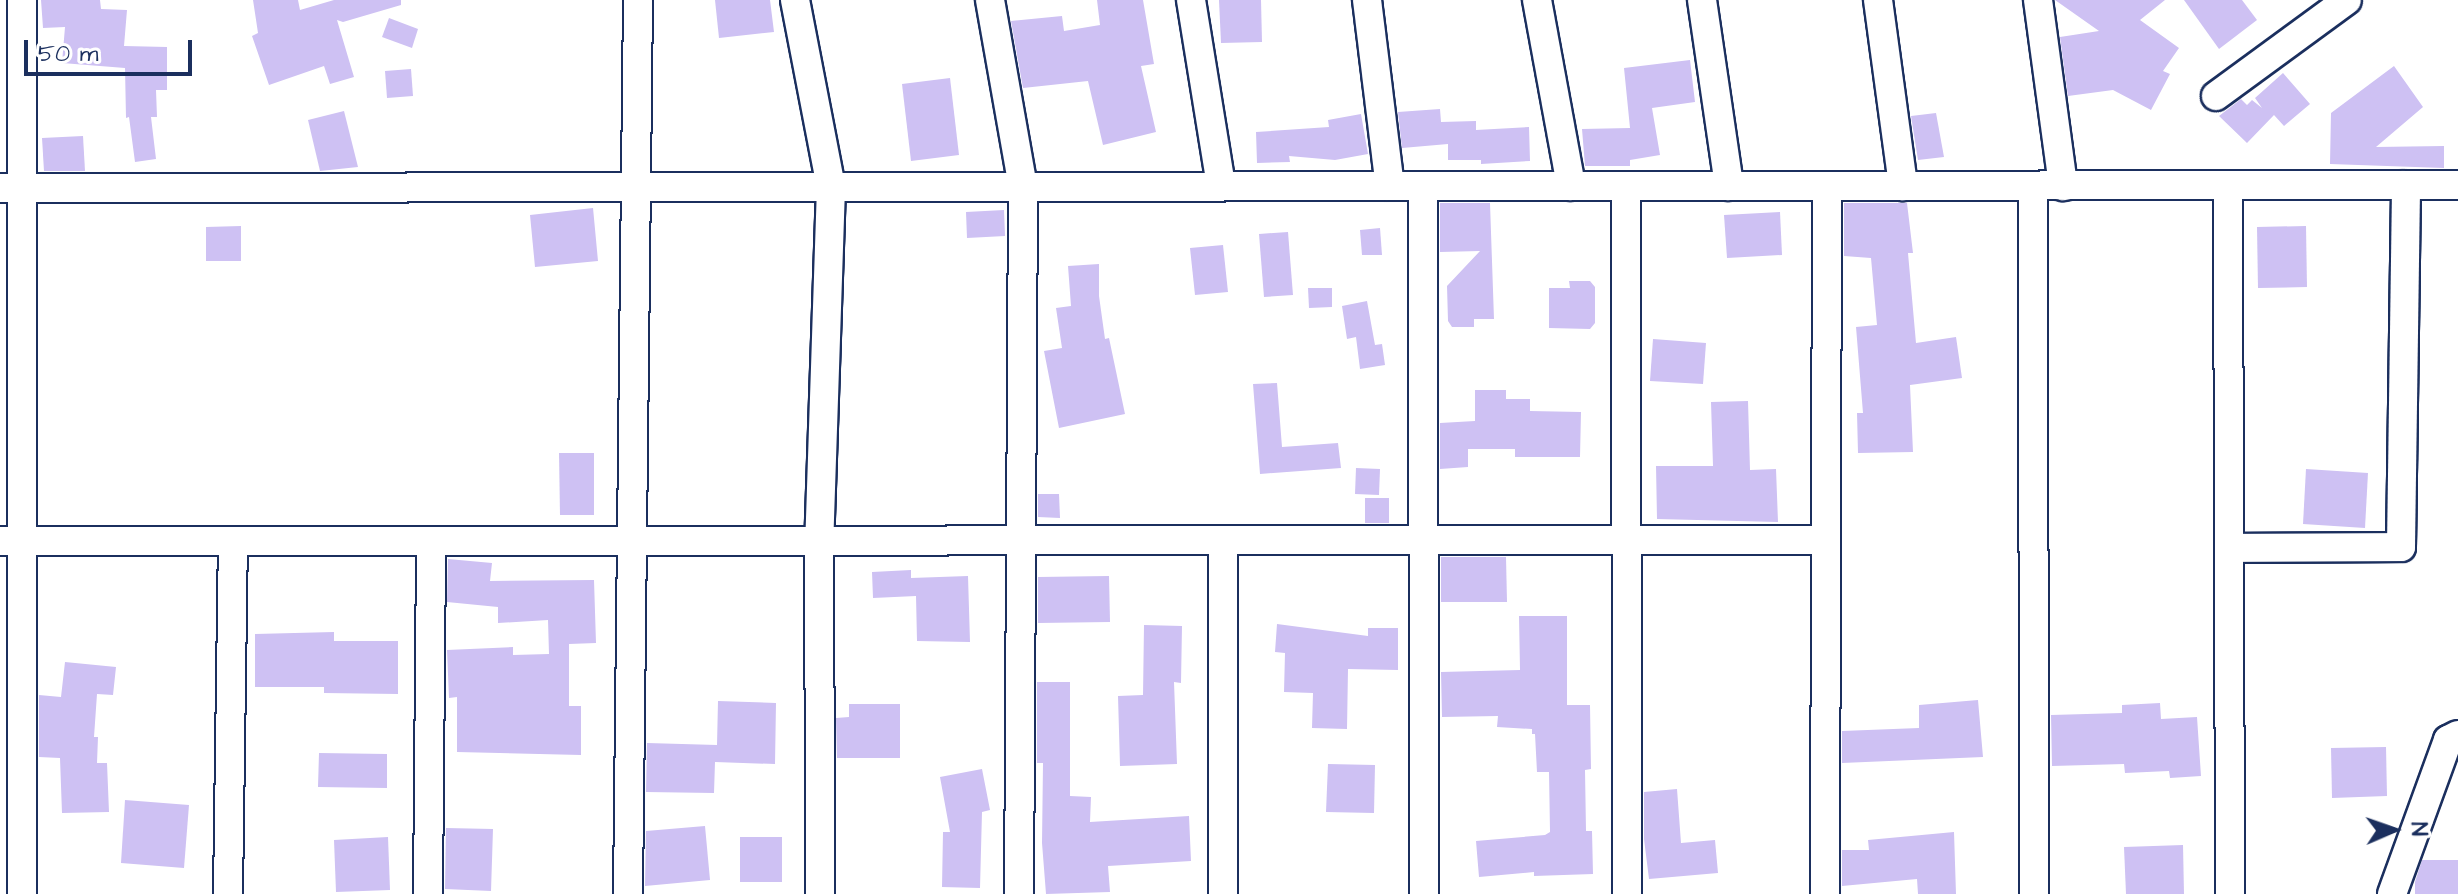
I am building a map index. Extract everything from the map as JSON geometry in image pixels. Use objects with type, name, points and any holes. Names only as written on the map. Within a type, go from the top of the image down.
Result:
[{"type":"street","points":[[22,0],[11,188],[11,541],[22,894]]},
{"type":"street","points":[[628,894],[629,540],[638,0]]},
{"type":"street","points":[[795,0],[831,187],[819,540],[820,894]]},
{"type":"street","points":[[990,0],[1023,188],[1019,894]]},
{"type":"street","points":[[1191,0],[1221,186]]},
{"type":"street","points":[[1367,0],[1390,186]]},
{"type":"street","points":[[1537,0],[1571,186]]},
{"type":"street","points":[[1702,0],[1729,186]]},
{"type":"street","points":[[1878,0],[1903,186]]},
{"type":"street","points":[[2038,0],[2063,186]]},
{"type":"street","points":[[2216,96],[2347,0]]},
{"type":"street","points":[[2228,185],[2230,894]]},
{"type":"street","points":[[2229,548],[2401,547],[2406,185]]},
{"type":"street","points":[[11,188],[2458,185]]},
{"type":"street","points":[[1423,186],[1424,894]]},
{"type":"street","points":[[1626,186],[1627,894]]},
{"type":"street","points":[[1825,894],[1827,186]]},
{"type":"street","points":[[2033,186],[2034,894]]},
{"type":"street","points":[[1223,540],[1223,894]]},
{"type":"street","points":[[11,541],[1826,540]]},
{"type":"street","points":[[228,894],[233,541]]},
{"type":"street","points":[[428,894],[431,541]]},
{"type":"street","points":[[2392,894],[2448,740],[2458,735]]},
{"type":"building","points":[[41,0],[100,0],[101,9],[127,10],[124,46],[167,47],[167,90],[156,90],[157,117],[151,117],[156,159],[135,162],[129,117],[126,118],[125,68],[62,63],[65,27],[43,28]]},
{"type":"building","points":[[253,0],[298,0],[300,10],[334,0],[401,0],[401,5],[343,22],[337,20],[354,77],[330,84],[324,66],[269,85],[252,36],[258,33]]},
{"type":"building","points":[[715,0],[770,0],[774,32],[719,38]]},
{"type":"building","points":[[1097,0],[1143,0],[1154,64],[1141,66],[1156,132],[1103,145],[1088,81],[1023,88],[1011,21],[1062,16],[1064,31],[1100,25]]},
{"type":"building","points":[[1219,0],[1261,0],[1262,42],[1221,43]]},
{"type":"building","points":[[2055,0],[2165,0],[2140,20],[2179,48],[2163,71],[2170,74],[2151,110],[2113,90],[2068,96],[2060,37],[2099,31]]},
{"type":"building","points":[[2184,0],[2242,0],[2257,20],[2219,49]]},
{"type":"building","points":[[389,18],[418,29],[412,48],[382,37]]},
{"type":"building","points":[[1690,60],[1695,102],[1652,108],[1660,155],[1630,160],[1630,166],[1585,166],[1582,129],[1630,128],[1624,68]]},
{"type":"building","points":[[2394,66],[2423,107],[2376,147],[2444,146],[2444,168],[2330,164],[2331,113]]},
{"type":"building","points":[[411,69],[413,96],[387,98],[385,71]]},
{"type":"building","points":[[2283,73],[2310,104],[2284,126],[2274,115],[2247,143],[2219,116],[2241,99],[2247,105],[2252,100],[2262,108],[2255,98]]},
{"type":"building","points":[[950,78],[959,155],[911,161],[902,84]]},
{"type":"building","points":[[1440,109],[1441,122],[1476,121],[1476,130],[1529,127],[1530,161],[1481,164],[1481,160],[1448,160],[1448,144],[1402,148],[1398,112]]},
{"type":"building","points":[[344,111],[358,167],[320,171],[308,120]]},
{"type":"building","points":[[1936,113],[1944,157],[1918,160],[1911,116]]},
{"type":"building","points":[[1361,114],[1368,154],[1335,160],[1289,156],[1290,162],[1257,163],[1256,132],[1329,127],[1328,120]]},
{"type":"building","points":[[83,136],[85,171],[44,171],[42,138]]},
{"type":"building","points":[[1440,203],[1490,203],[1494,319],[1474,319],[1474,327],[1452,327],[1448,321],[1447,286],[1480,251],[1440,252]]},
{"type":"building","points":[[1844,203],[1907,203],[1913,253],[1908,253],[1916,343],[1956,337],[1962,378],[1910,385],[1913,452],[1858,453],[1857,413],[1863,413],[1856,327],[1877,325],[1871,258],[1844,256]]},
{"type":"building","points":[[593,208],[598,261],[535,267],[530,215]]},
{"type":"building","points":[[1004,210],[1005,236],[967,238],[966,212]]},
{"type":"building","points":[[1780,212],[1782,255],[1727,258],[1724,215]]},
{"type":"building","points":[[241,226],[241,261],[206,261],[206,227]]},
{"type":"building","points":[[2306,226],[2307,287],[2258,288],[2257,227]]},
{"type":"building","points":[[1380,228],[1382,255],[1362,255],[1360,230]]},
{"type":"building","points":[[1288,232],[1293,295],[1264,297],[1259,234]]},
{"type":"building","points":[[1223,245],[1228,292],[1195,295],[1190,248]]},
{"type":"building","points":[[1099,264],[1099,296],[1105,339],[1109,338],[1125,414],[1059,428],[1044,351],[1062,348],[1056,308],[1071,306],[1068,266]]},
{"type":"building","points":[[1569,281],[1590,281],[1595,287],[1595,323],[1590,329],[1549,328],[1549,288],[1570,288]]},
{"type":"building","points":[[1308,288],[1332,288],[1332,307],[1309,308]]},
{"type":"building","points":[[1367,301],[1375,345],[1382,344],[1385,365],[1360,369],[1356,337],[1347,339],[1342,306]]},
{"type":"building","points":[[1653,339],[1706,343],[1703,384],[1650,381]]},
{"type":"building","points":[[1277,383],[1282,447],[1338,443],[1341,468],[1260,474],[1253,384]]},
{"type":"building","points":[[1475,390],[1506,390],[1506,399],[1530,399],[1530,411],[1581,412],[1580,457],[1515,457],[1515,449],[1468,449],[1468,467],[1440,469],[1440,423],[1475,421]]},
{"type":"building","points":[[1748,401],[1750,470],[1776,469],[1778,522],[1657,519],[1656,466],[1713,466],[1711,402]]},
{"type":"building","points":[[559,453],[594,453],[594,515],[560,515]]},
{"type":"building","points":[[1356,468],[1380,469],[1379,495],[1355,494]]},
{"type":"building","points":[[2306,469],[2368,473],[2365,528],[2303,524]]},
{"type":"building","points":[[1038,494],[1059,494],[1060,518],[1038,517]]},
{"type":"building","points":[[1365,498],[1389,498],[1389,523],[1365,523]]},
{"type":"building","points":[[1441,557],[1506,557],[1507,602],[1441,602]]},
{"type":"building","points":[[448,559],[492,563],[490,581],[594,580],[596,643],[569,644],[569,706],[581,706],[581,755],[457,752],[457,697],[449,698],[447,650],[513,647],[513,655],[549,654],[548,620],[498,623],[498,607],[447,602]]},
{"type":"building","points":[[911,570],[911,578],[968,576],[970,642],[917,641],[916,596],[873,598],[872,572]]},
{"type":"building","points":[[1109,576],[1110,622],[1038,623],[1038,577]]},
{"type":"building","points":[[1519,616],[1567,616],[1567,705],[1590,705],[1591,769],[1585,770],[1586,831],[1592,831],[1593,874],[1534,876],[1534,872],[1479,877],[1476,841],[1550,832],[1549,772],[1537,772],[1535,734],[1532,734],[1532,729],[1497,727],[1498,716],[1442,717],[1441,672],[1520,670]]},
{"type":"building","points":[[1277,624],[1368,636],[1368,628],[1398,628],[1398,670],[1348,669],[1347,729],[1312,728],[1313,693],[1284,692],[1285,653],[1275,652]]},
{"type":"building","points":[[1144,625],[1182,626],[1181,683],[1174,682],[1177,764],[1120,766],[1118,696],[1143,695]]},
{"type":"building","points":[[334,632],[334,641],[398,641],[398,694],[324,693],[324,687],[255,687],[255,634]]},
{"type":"building","points":[[65,662],[116,667],[113,695],[97,694],[94,737],[98,737],[97,763],[107,763],[109,812],[62,813],[60,758],[39,757],[39,695],[61,697]]},
{"type":"building","points":[[1037,682],[1070,682],[1070,796],[1091,797],[1090,822],[1189,816],[1191,861],[1108,866],[1110,892],[1046,894],[1042,843],[1043,763],[1037,763]]},
{"type":"building","points":[[1978,700],[1983,757],[1842,763],[1842,731],[1919,728],[1919,705]]},
{"type":"building","points":[[718,701],[776,703],[775,764],[715,762],[714,793],[646,792],[647,743],[717,745]]},
{"type":"building","points":[[2160,703],[2161,719],[2197,717],[2201,776],[2170,778],[2169,771],[2125,773],[2124,764],[2052,766],[2051,715],[2122,713],[2122,705]]},
{"type":"building","points":[[849,704],[900,704],[900,758],[837,758],[836,718],[849,717]]},
{"type":"building","points":[[2386,747],[2387,796],[2332,798],[2331,748]]},
{"type":"building","points":[[319,753],[387,754],[387,788],[318,787]]},
{"type":"building","points":[[1328,764],[1375,765],[1374,813],[1326,812]]},
{"type":"building","points":[[982,769],[990,810],[982,812],[980,888],[942,887],[943,832],[950,832],[940,777]]},
{"type":"building","points":[[1677,789],[1681,843],[1715,840],[1718,873],[1649,879],[1644,839],[1644,792]]},
{"type":"building","points":[[125,800],[189,805],[184,868],[121,863]]},
{"type":"building","points":[[705,826],[710,880],[645,886],[646,831]]},
{"type":"building","points":[[446,828],[493,829],[491,891],[445,889]]},
{"type":"building","points":[[1954,832],[1956,894],[1918,894],[1917,879],[1842,886],[1842,850],[1869,850],[1868,840]]},
{"type":"building","points":[[388,837],[390,890],[336,892],[334,840]]},
{"type":"building","points":[[740,837],[782,837],[782,882],[740,882]]},
{"type":"building","points":[[2183,845],[2184,894],[2126,894],[2124,847]]},
{"type":"building","points":[[2422,860],[2458,860],[2458,894],[2415,894],[2415,882]]}]
